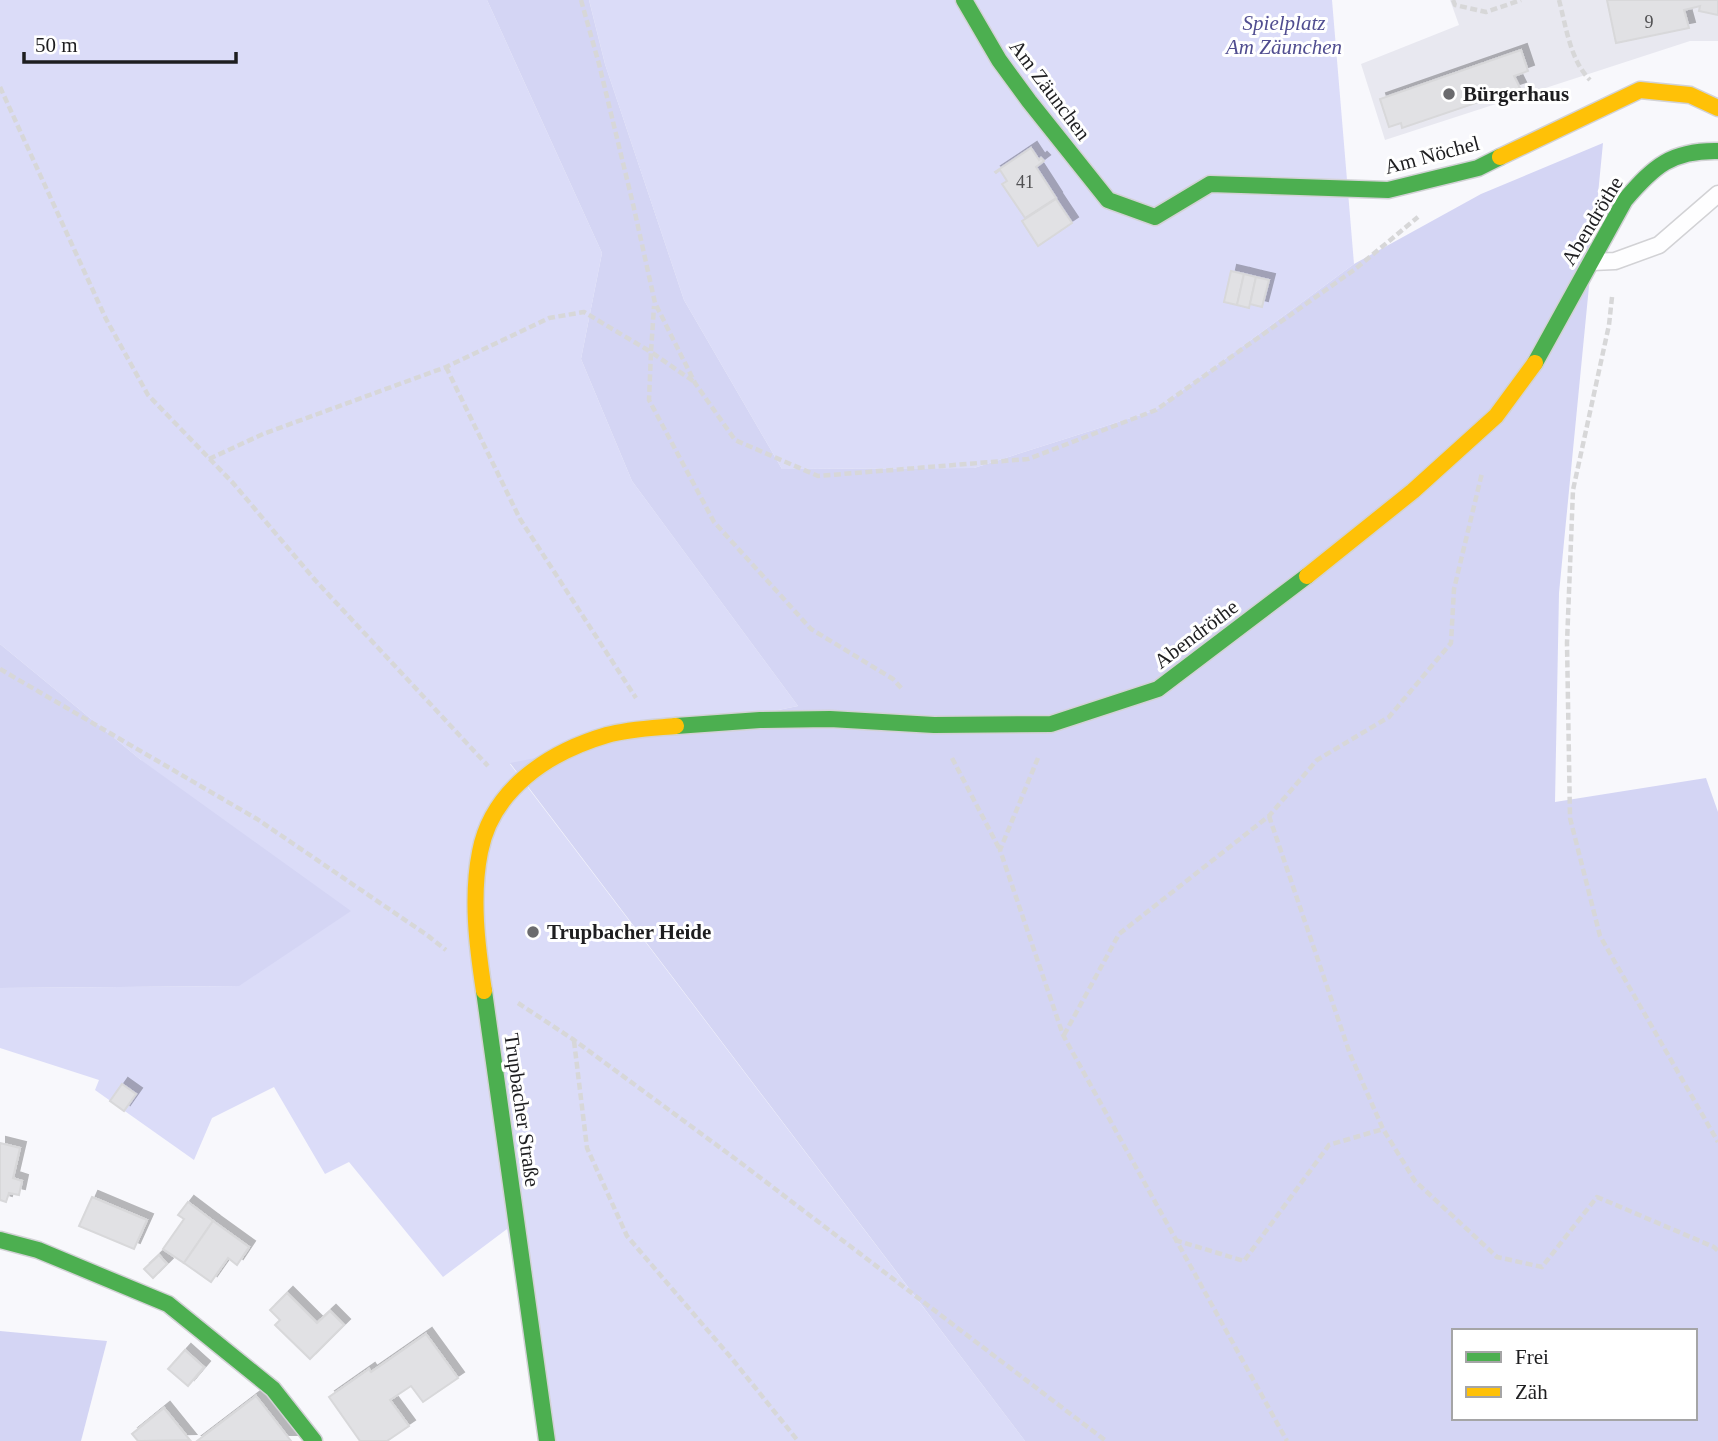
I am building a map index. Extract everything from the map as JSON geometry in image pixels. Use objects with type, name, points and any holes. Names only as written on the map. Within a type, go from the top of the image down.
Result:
[{"type":"street","name":"Am Zäunchen","points":[[964,0],[999,60],[1108,201]]},
{"type":"street","name":"Am Nöchel","points":[[1108,201],[1155,216],[1210,184],[1388,190],[1478,168],[1640,90],[1690,94],[1718,108]]},
{"type":"street","name":"Abendröthe","points":[[510,790],[538,766],[570,748],[609,734],[760,720],[1051,724],[1158,689],[1310,574],[1413,491],[1496,416],[1536,362],[1625,200],[1644,177],[1667,160],[1692,152],[1718,151]]},
{"type":"street","name":"Trupbacher Straße","points":[[510,790],[490,821],[480,850],[475,887],[477,925],[482,979],[547,1441]]},
{"type":"street","points":[[0,1240],[38,1250],[168,1304],[273,1389],[314,1441]]},
{"type":"lane","points":[[1590,262],[1615,261],[1659,245],[1718,194]]},
{"type":"path","points":[[580,0],[599,64],[654,303],[695,383],[734,440],[818,475],[1028,459],[1156,410],[1354,270],[1426,211]]},
{"type":"path","points":[[1453,0],[1455,5],[1486,12],[1521,0]]},
{"type":"path","points":[[1559,0],[1573,51],[1585,75],[1613,102]]},
{"type":"path","points":[[0,87],[106,319],[148,395],[233,483],[316,580],[510,790]]},
{"type":"path","points":[[1615,261],[1609,325],[1573,490],[1567,643],[1570,818],[1600,936],[1718,1142]]},
{"type":"path","points":[[654,303],[649,400],[714,522],[811,629],[893,679],[934,724],[1000,850],[1063,1035],[1287,1441]]},
{"type":"path","points":[[209,459],[264,434],[446,367],[550,318],[584,312],[651,352],[695,383]]},
{"type":"path","points":[[446,367],[520,519],[656,728]]},
{"type":"path","points":[[1063,1035],[1119,934],[1269,816],[1317,760],[1389,717],[1451,643],[1454,589],[1483,469]]},
{"type":"path","points":[[0,669],[257,819],[427,935],[482,979]]},
{"type":"path","points":[[1000,850],[1051,724]]},
{"type":"path","points":[[1269,816],[1350,1054],[1383,1129],[1415,1181],[1497,1257],[1542,1268],[1597,1197],[1718,1251]]},
{"type":"path","points":[[517,1002],[741,1163],[1104,1440]]},
{"type":"path","points":[[573,1040],[587,1148],[626,1236],[733,1360],[798,1441]]},
{"type":"path","points":[[1175,1240],[1244,1261],[1329,1145],[1383,1129]]},
{"type":"shaded area","points":[[487,0],[589,0],[605,64],[684,300],[782,469],[974,468],[1156,410],[1354,264],[1481,194],[1603,143],[1559,593],[1555,802],[1706,778],[1718,812],[1718,1441],[1025,1441],[510,763],[798,706],[632,481],[581,359],[602,253]]},
{"type":"shaded area","points":[[1450,0],[1718,0],[1718,41],[1690,41],[1385,140],[1361,64],[1459,25]]},
{"type":"shaded area","points":[[0,644],[141,760],[351,911],[239,986],[0,988]]},
{"type":"shaded area","points":[[0,1331],[107,1341],[81,1441],[0,1441]]},
{"type":"green space","points":[[0,0],[487,0],[602,253],[581,359],[632,481],[798,706],[510,764],[1025,1441],[547,1441],[507,1229],[443,1277],[349,1162],[325,1174],[274,1087],[212,1118],[194,1160],[95,1090],[99,1080],[0,1048],[0,988],[239,986],[141,760],[0,644]]},
{"type":"green space","name":"Spielplatz Am Zäunchen","points":[[589,0],[1332,0],[1354,264],[1156,410],[974,468],[782,469],[684,300],[605,64]]},
{"type":"building","points":[[1607,0],[1718,0],[1718,15],[1699,11],[1700,6],[1684,10],[1689,28],[1616,43]]},
{"type":"building","name":"Bürgerhaus","points":[[1521,50],[1528,71],[1514,76],[1520,88],[1402,128],[1401,123],[1389,127],[1380,99]]},
{"type":"building","points":[[1031,148],[1039,160],[1041,158],[1044,161],[1036,167],[1056,198],[1025,218],[1002,184],[1007,181],[1000,170],[995,172]]},
{"type":"building","points":[[1056,199],[1072,223],[1038,246],[1022,221]]},
{"type":"building","points":[[1231,271],[1244,274],[1237,305],[1224,302]]},
{"type":"building","points":[[1244,274],[1256,277],[1249,308],[1237,305]]},
{"type":"building","points":[[1256,277],[1269,280],[1262,307],[1250,304]]},
{"type":"building","points":[[122,1084],[136,1094],[124,1111],[110,1101]]},
{"type":"building","points":[[0,1143],[20,1148],[13,1178],[22,1181],[19,1195],[9,1193],[6,1202],[0,1200]]},
{"type":"building","points":[[92,1197],[147,1220],[134,1249],[79,1226]]},
{"type":"building","points":[[188,1202],[213,1221],[184,1263],[163,1249],[184,1219],[178,1215]]},
{"type":"building","points":[[213,1221],[249,1247],[237,1265],[228,1258],[211,1282],[184,1263]]},
{"type":"building","points":[[159,1255],[167,1264],[153,1278],[144,1269]]},
{"type":"building","points":[[287,1293],[317,1323],[330,1311],[344,1325],[310,1359],[275,1325],[280,1320],[270,1310]]},
{"type":"building","points":[[426,1334],[458,1378],[423,1402],[411,1386],[390,1400],[409,1426],[387,1441],[360,1441],[329,1397]]},
{"type":"building","points":[[185,1350],[204,1367],[188,1386],[168,1369]]},
{"type":"building","points":[[256,1396],[291,1441],[197,1441]]},
{"type":"building","points":[[164,1408],[190,1440],[138,1441],[132,1434]]},
{"type":"traffic: fast","points":[[964,0],[999,60],[1108,200],[1155,217],[1210,184],[1388,190],[1478,168],[1500,157]]},
{"type":"traffic: fast","points":[[1535,363],[1625,200],[1645,178],[1665,162],[1688,153],[1718,151]]},
{"type":"traffic: fast","points":[[676,726],[760,720],[830,719],[934,725],[1051,724],[1158,689],[1307,576]]},
{"type":"traffic: fast","points":[[484,991],[547,1441]]},
{"type":"traffic: fast","points":[[0,1240],[38,1250],[168,1304],[273,1389],[314,1441]]},
{"type":"traffic: slow","points":[[1500,157],[1640,90],[1690,95],[1718,108]]},
{"type":"traffic: slow","points":[[1307,576],[1413,491],[1496,416],[1535,363]]},
{"type":"traffic: slow","points":[[484,991],[477,939],[477,869],[487,830],[510,792],[544,763],[585,742],[615,733],[676,726]]},
{"type":"place","name":"Bürgerhaus","points":[[1449,94]]},
{"type":"place","name":"Trupbacher Heide","points":[[533,932]]}]
